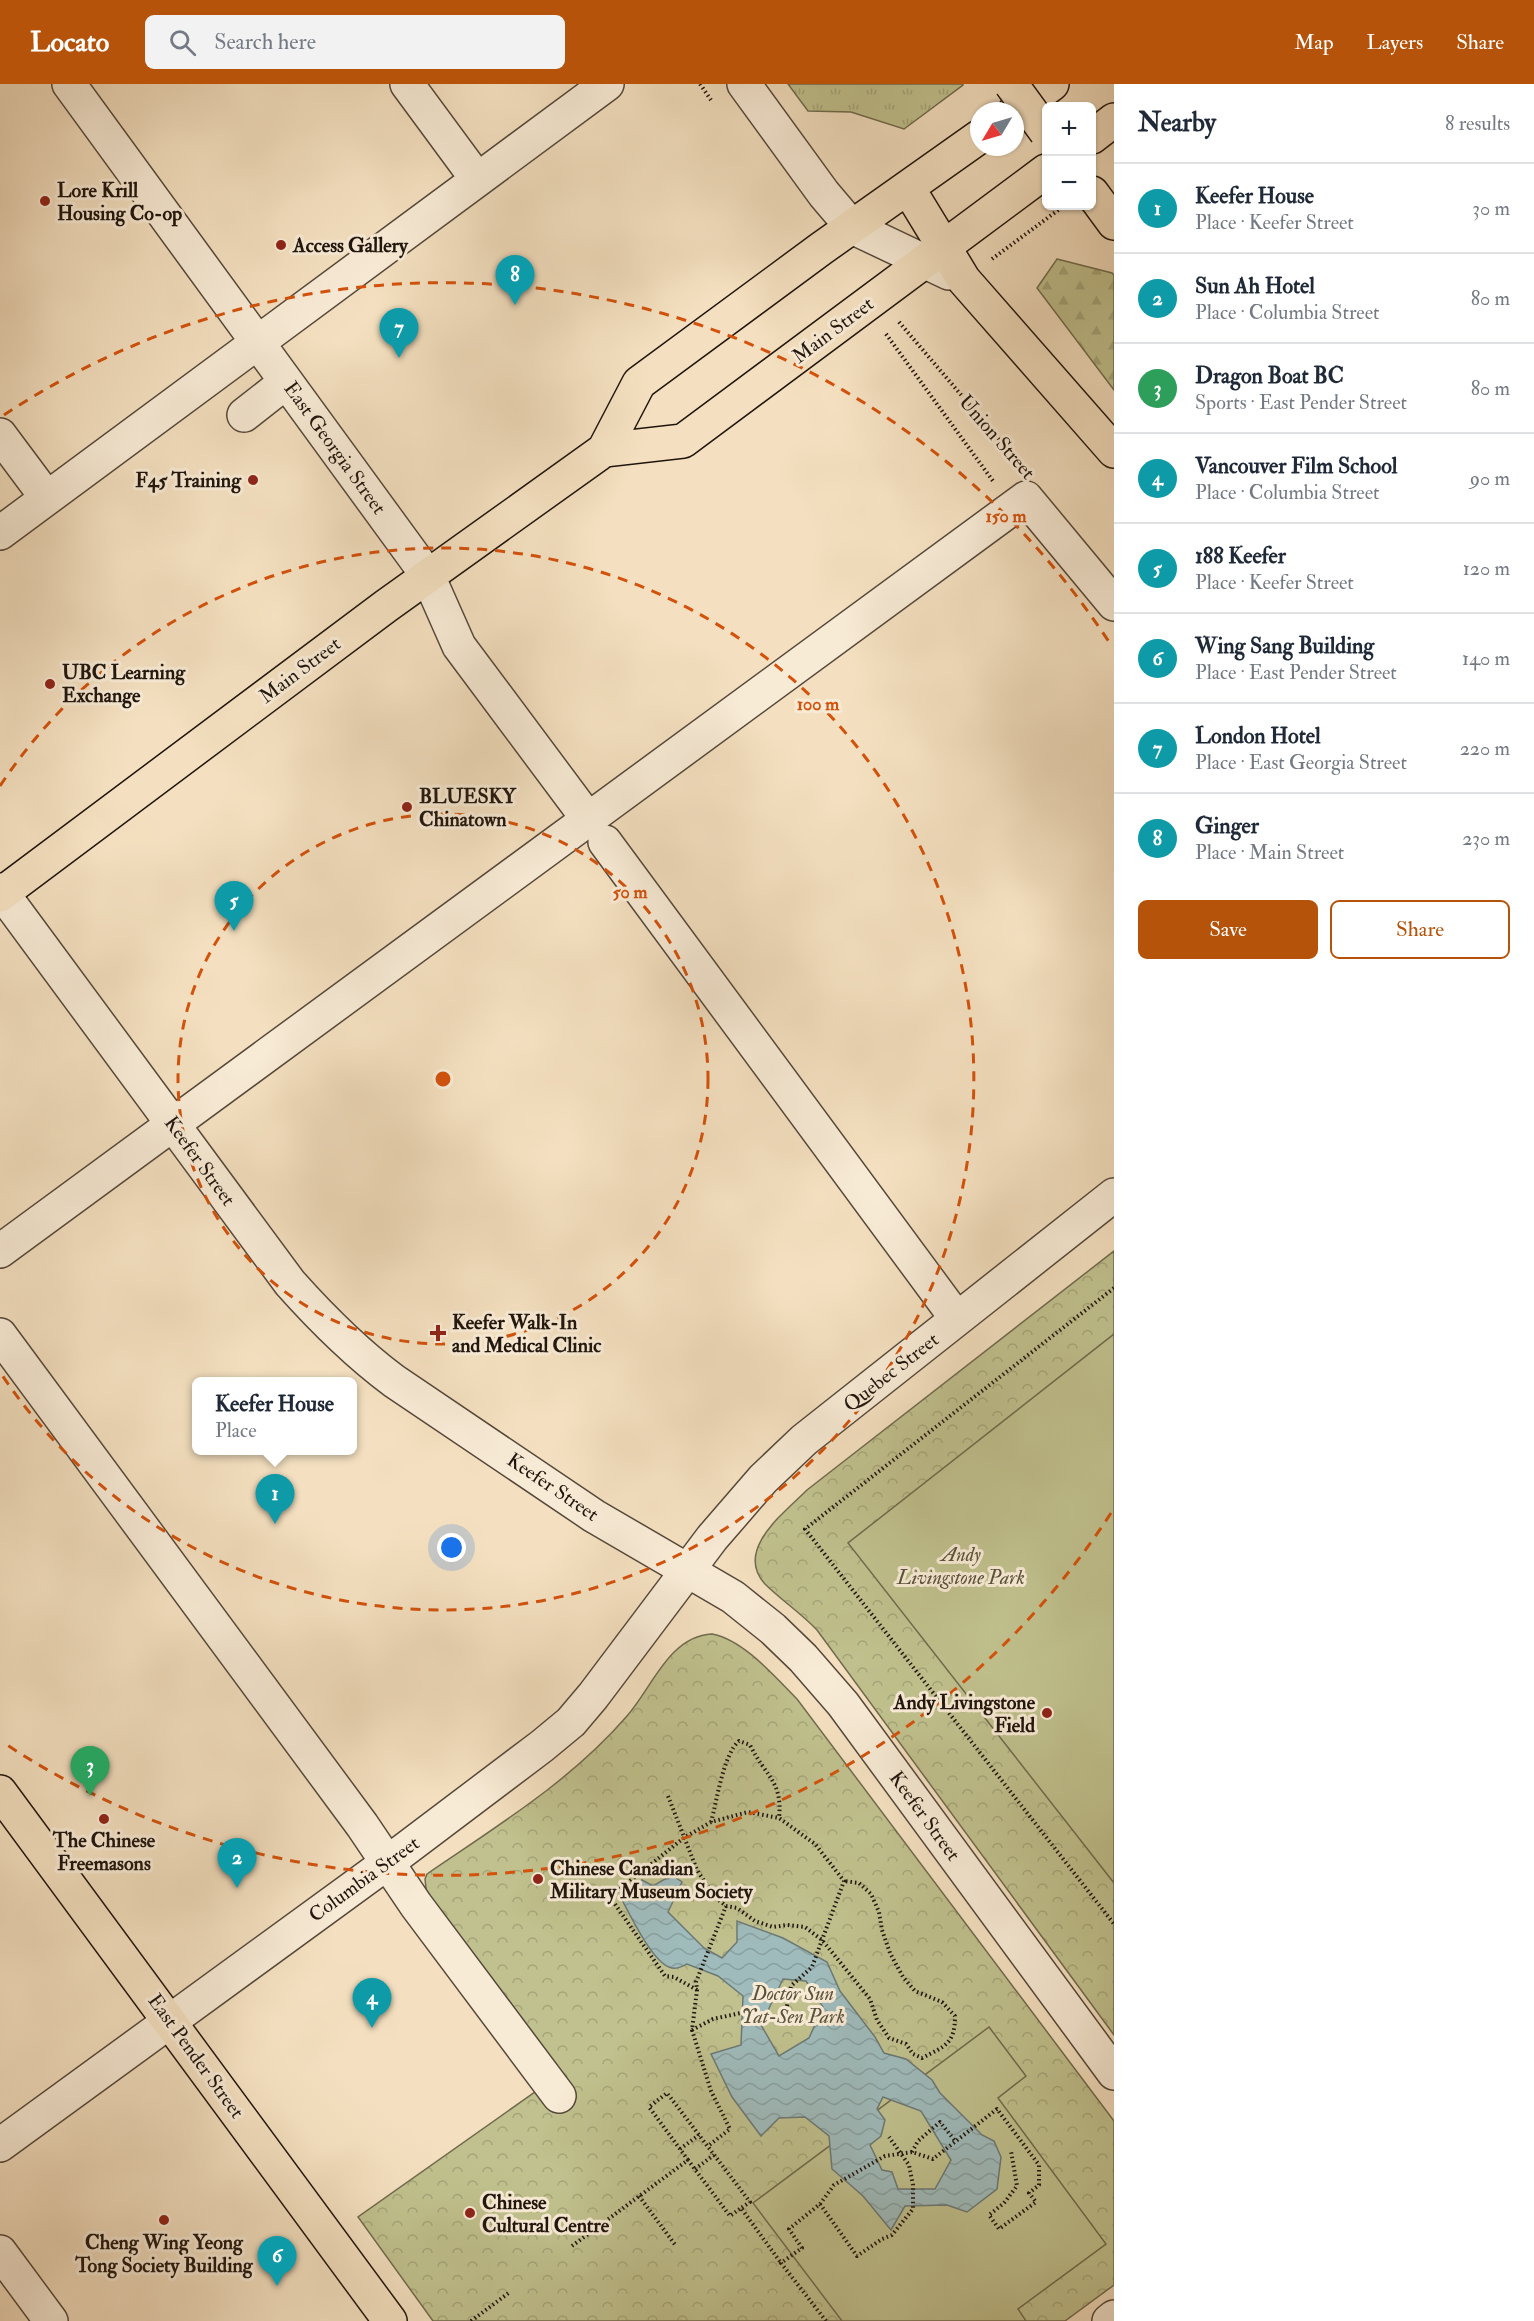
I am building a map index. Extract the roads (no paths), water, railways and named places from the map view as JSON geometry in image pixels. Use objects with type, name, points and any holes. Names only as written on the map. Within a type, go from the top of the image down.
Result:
[{"type":"main road","points":[[1011,84],[1042,125]]},
{"type":"main road","points":[[1024,104],[1052,84]]},
{"type":"main road","points":[[1096,134],[1114,120]]},
{"type":"main road","name":"Main Street","points":[[1,893],[428,576],[604,450],[639,383],[970,143]]},
{"type":"main road","name":"Main Street","points":[[604,450],[683,441],[1042,175]]},
{"type":"main road","points":[[908,188],[935,255],[974,276],[1114,451]]},
{"type":"main road","points":[[1096,198],[1114,223]]},
{"type":"main road","name":"East Pender Street","points":[[0,1791],[390,2321]]},
{"type":"street","name":"East Georgia Street","points":[[69,84],[428,576],[459,646],[957,1319]]},
{"type":"street","points":[[407,84],[477,179]]},
{"type":"street","points":[[0,533],[607,84]]},
{"type":"street","points":[[744,84],[824,194],[852,227],[935,255]]},
{"type":"street","points":[[244,415],[286,382]]},
{"type":"street","points":[[0,435],[47,498]]},
{"type":"street","name":"Union Street","points":[[597,831],[1021,492],[1114,604]]},
{"type":"street","points":[[0,1251],[173,1124],[597,831]]},
{"type":"street","name":"Keefer Street","points":[[1,893],[290,1283],[329,1327],[363,1359],[594,1515],[733,1597],[773,1629],[821,1677],[843,1704],[1114,2073]]},
{"type":"street","name":"Quebec Street","points":[[688,1570],[712,1538],[763,1479],[804,1440],[1114,1195]]},
{"type":"street","points":[[0,1335],[362,1824],[416,1905],[559,2096]]},
{"type":"street","name":"Columbia Street","points":[[0,2145],[387,1863],[571,1722],[688,1570]]},
{"type":"street","points":[[0,2252],[51,2321]]},
{"type":"street","points":[[1109,2321],[1114,2317]]},
{"type":"water","points":[[672,1875],[682,1882],[668,1912],[704,1948],[722,1958],[737,1942],[737,1921],[783,1938],[827,1962],[840,1991],[875,2037],[884,2053],[906,2059],[932,2080],[940,2093],[982,2135],[994,2141],[1001,2157],[997,2189],[967,2212],[947,2205],[905,2206],[891,2230],[863,2196],[832,2169],[829,2136],[805,2117],[779,2118],[761,2136],[732,2097],[711,2054],[741,2045],[743,1996],[718,1976],[687,1964],[672,1968],[662,1963],[656,1956],[642,1937],[621,1898],[642,1880],[653,1886]],"holes":[[[783,1979],[806,1981],[823,2007],[809,2038],[779,2056],[761,2025]],[[883,2097],[921,2111],[951,2160],[935,2189],[898,2189],[892,2172],[882,2170],[870,2145],[881,2136],[885,2120],[877,2109]]]},
{"type":"place","name":"Lore Krill Housing Co-op","points":[[45,201]]},
{"type":"place","name":"Access Gallery","points":[[281,245]]},
{"type":"place","name":"Ginger","points":[[515,305]]},
{"type":"place","name":"London Hotel","points":[[399,358]]},
{"type":"place","name":"F45 Training","points":[[253,480]]},
{"type":"place","name":"UBC Learning Exchange","points":[[50,684]]},
{"type":"place","name":"BLUESKY Chinatown","points":[[407,807]]},
{"type":"place","name":"188 Keefer","points":[[234,931]]},
{"type":"place","name":"Keefer Walk-In and Medical Clinic","points":[[438,1333]]},
{"type":"place","name":"Keefer House","points":[[275,1524]]},
{"type":"place","name":"Andy Livingstone Field","points":[[1047,1713]]},
{"type":"place","name":"Dragon Boat BC","points":[[90,1796]]},
{"type":"place","name":"The Chinese Freemasons","points":[[104,1819]]},
{"type":"place","name":"Chinese Canadian Military Museum Society","points":[[538,1879]]},
{"type":"place","name":"Sun Ah Hotel","points":[[237,1888]]},
{"type":"place","name":"Vancouver Film School","points":[[372,2028]]},
{"type":"place","name":"Chinese Cultural Centre","points":[[470,2213]]},
{"type":"place","name":"Cheng Wing Yeong Tong Society Building","points":[[164,2220]]},
{"type":"place","name":"Wing Sang Building","points":[[277,2286]]},
{"type":"park label","name":"Andy Livingstone Park","points":[[961,1566]]},
{"type":"park label","name":"Doctor Sun Yat-Sen Park","points":[[793,2004]]}]
